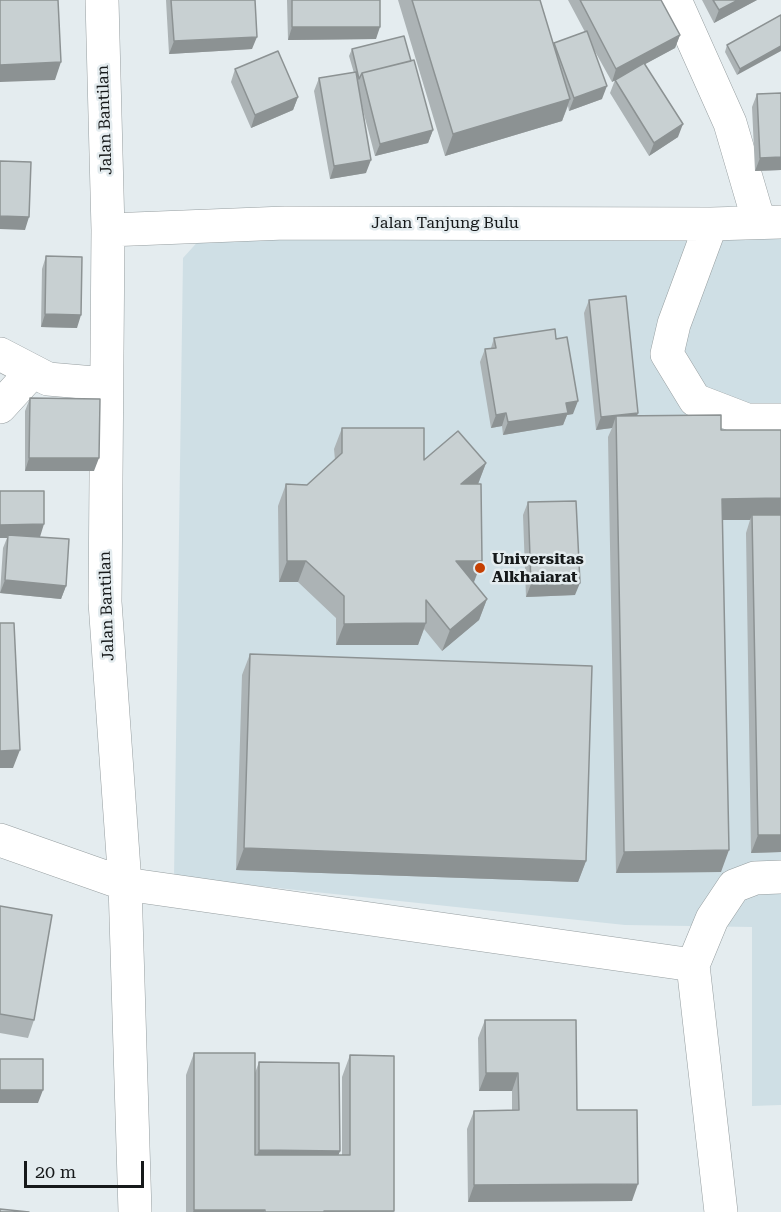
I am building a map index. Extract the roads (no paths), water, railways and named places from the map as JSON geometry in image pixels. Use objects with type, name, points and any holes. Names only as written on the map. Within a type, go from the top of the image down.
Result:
[{"type":"street","name":"Jalan Bantilan","points":[[102,0],[108,230],[105,602],[125,884],[135,1212]]},
{"type":"street","points":[[675,0],[730,123],[770,222]]},
{"type":"street","name":"Jalan Tanjung Bulu","points":[[108,230],[285,223],[711,224],[770,222]]},
{"type":"street","points":[[711,224],[674,324],[667,354],[695,400],[718,412],[747,420],[781,420]]},
{"type":"street","points":[[0,354],[48,379],[106,384]]},
{"type":"street","points":[[0,407],[33,372]]},
{"type":"street","points":[[0,840],[125,884],[693,965]]},
{"type":"street","points":[[721,1212],[693,965],[712,918],[734,886],[755,878],[781,877]]},
{"type":"place","name":"Universitas Alkhaiarat","points":[[480,568]]}]
